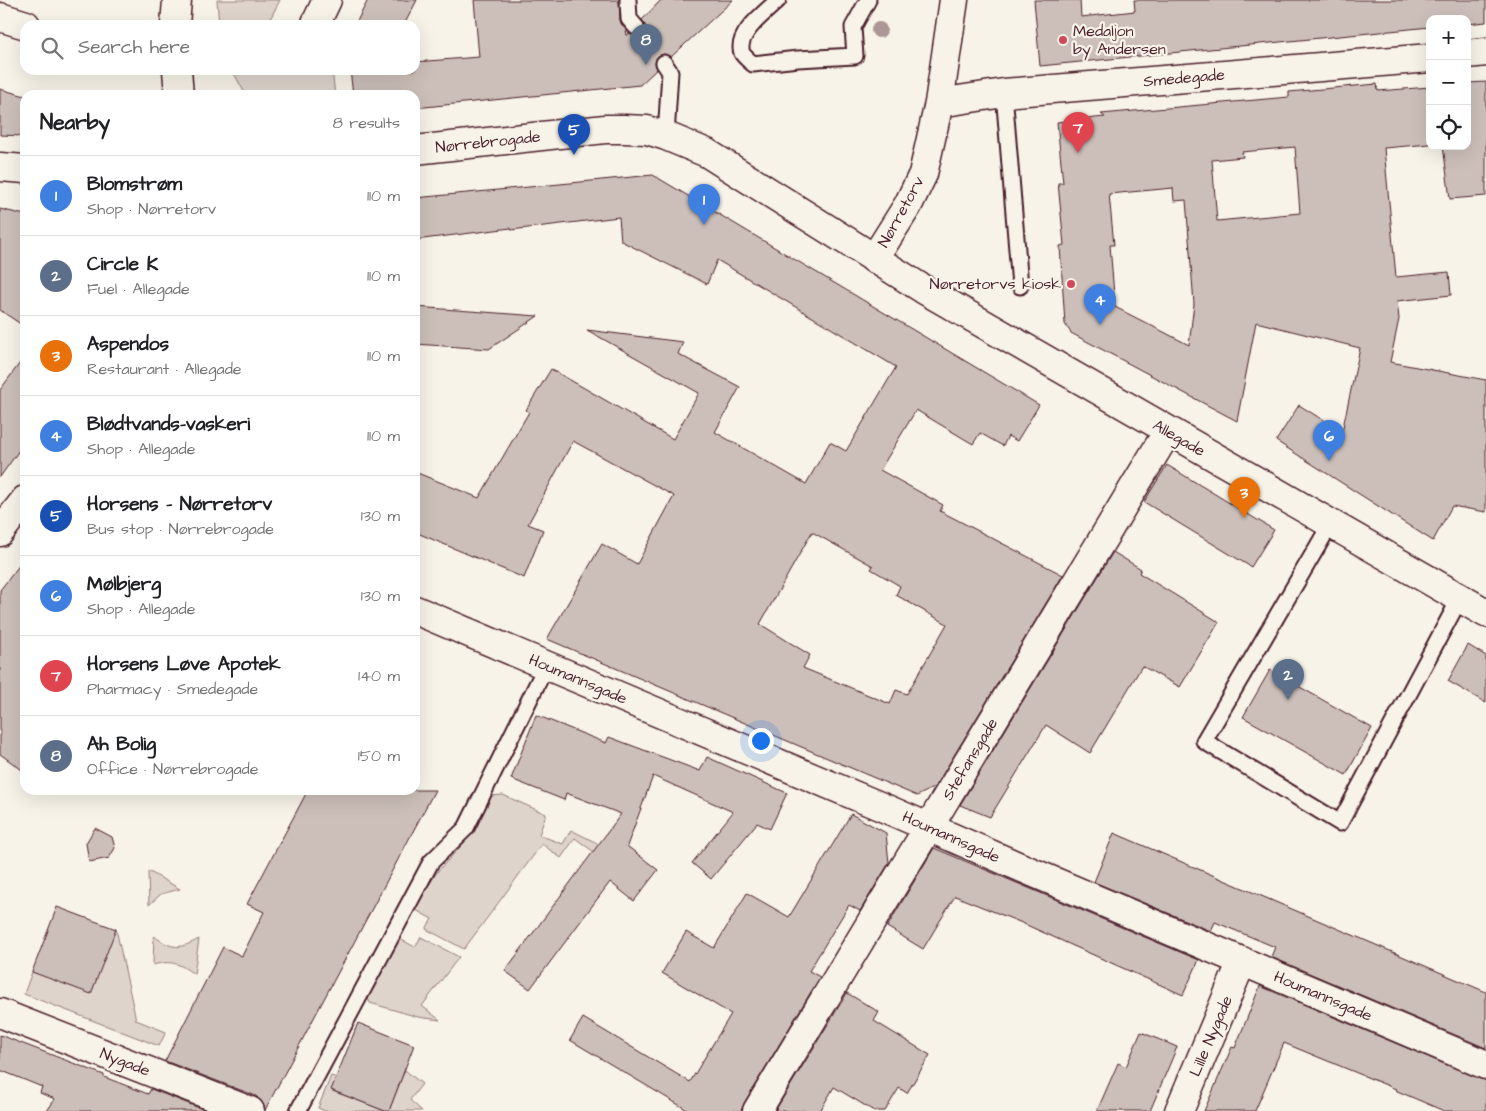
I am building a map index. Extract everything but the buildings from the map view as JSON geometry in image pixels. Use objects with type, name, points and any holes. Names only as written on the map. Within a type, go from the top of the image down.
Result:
[{"type":"street","points":[[175,20],[176,0]]},
{"type":"street","name":"Nørretorv","points":[[707,153],[874,259],[908,205],[923,174],[939,102],[954,0]]},
{"type":"street","points":[[0,17],[20,23]]},
{"type":"street","points":[[1471,54],[1486,52]]},
{"type":"street","name":"Smedegade","points":[[939,102],[1004,93],[1426,58]]},
{"type":"street","points":[[177,75],[179,90]]},
{"type":"street","name":"Nørrebrogade","points":[[420,149],[605,129],[647,130],[707,153]]},
{"type":"street","points":[[0,167],[20,169]]},
{"type":"street","name":"Allegade","points":[[874,259],[923,290],[1486,613]]},
{"type":"street","name":"Stefansgade","points":[[757,1111],[1168,431]]},
{"type":"street","points":[[0,532],[20,506]]},
{"type":"street","name":"Houmannsgade","points":[[420,612],[1486,1065]]},
{"type":"street","name":"Lille Nygade","points":[[1179,1111],[1242,961]]},
{"type":"street","name":"Nygade","points":[[0,1013],[250,1111]]},
{"type":"lane","points":[[628,0],[629,19],[636,27]]},
{"type":"lane","points":[[778,0],[748,29],[741,42],[742,54],[753,64],[855,56],[853,27],[868,0]]},
{"type":"lane","points":[[664,63],[670,72],[666,136]]},
{"type":"lane","points":[[1004,93],[1020,286]]},
{"type":"lane","points":[[1330,525],[1204,741],[1340,822],[1460,598]]},
{"type":"lane","points":[[298,1111],[431,862],[466,828],[546,666]]},
{"type":"shaded area","points":[[217,0],[280,0],[270,20],[219,20]]},
{"type":"shaded area","points":[[235,75],[333,75],[334,90],[243,90]]},
{"type":"shaded area","points":[[503,795],[546,814],[539,835],[563,844],[571,830],[599,844],[594,852],[575,838],[561,858],[542,844],[464,949],[426,929],[432,919],[414,909],[437,872],[463,844],[490,796]]},
{"type":"shaded area","points":[[148,871],[180,889],[161,894],[149,905]]},
{"type":"shaded area","points":[[116,929],[136,1020],[166,1032],[159,1046],[24,994],[32,972]]},
{"type":"shaded area","points":[[154,936],[172,946],[187,945],[199,939],[194,974],[184,967],[175,964],[153,965]]},
{"type":"shaded area","points":[[421,937],[459,957],[422,1006],[440,1020],[418,1017],[370,1003],[367,996],[398,938],[415,947]]},
{"type":"shaded area","points":[[405,1070],[422,1084],[410,1100],[422,1111],[389,1111]]},
{"type":"shaded area","points":[[331,1076],[337,1078],[332,1091],[385,1111],[325,1111],[318,1108]]},
{"type":"place","name":"Medaljon by Andersen","points":[[1063,40]]},
{"type":"place","name":"Ah Bolig","points":[[646,65]]},
{"type":"place","name":"Horsens Løve Apotek","points":[[1078,153]]},
{"type":"place","name":"Horsens - Nørretorv","points":[[574,155]]},
{"type":"place","name":"Blomstrøm","points":[[704,225]]},
{"type":"place","name":"Nørretorvs kiosk","points":[[1071,284]]},
{"type":"place","name":"Blødtvands-vaskeri","points":[[1100,325]]},
{"type":"place","name":"Mølbjerg","points":[[1329,461]]},
{"type":"place","name":"Aspendos","points":[[1244,518]]},
{"type":"place","name":"Circle K","points":[[1288,700]]}]
